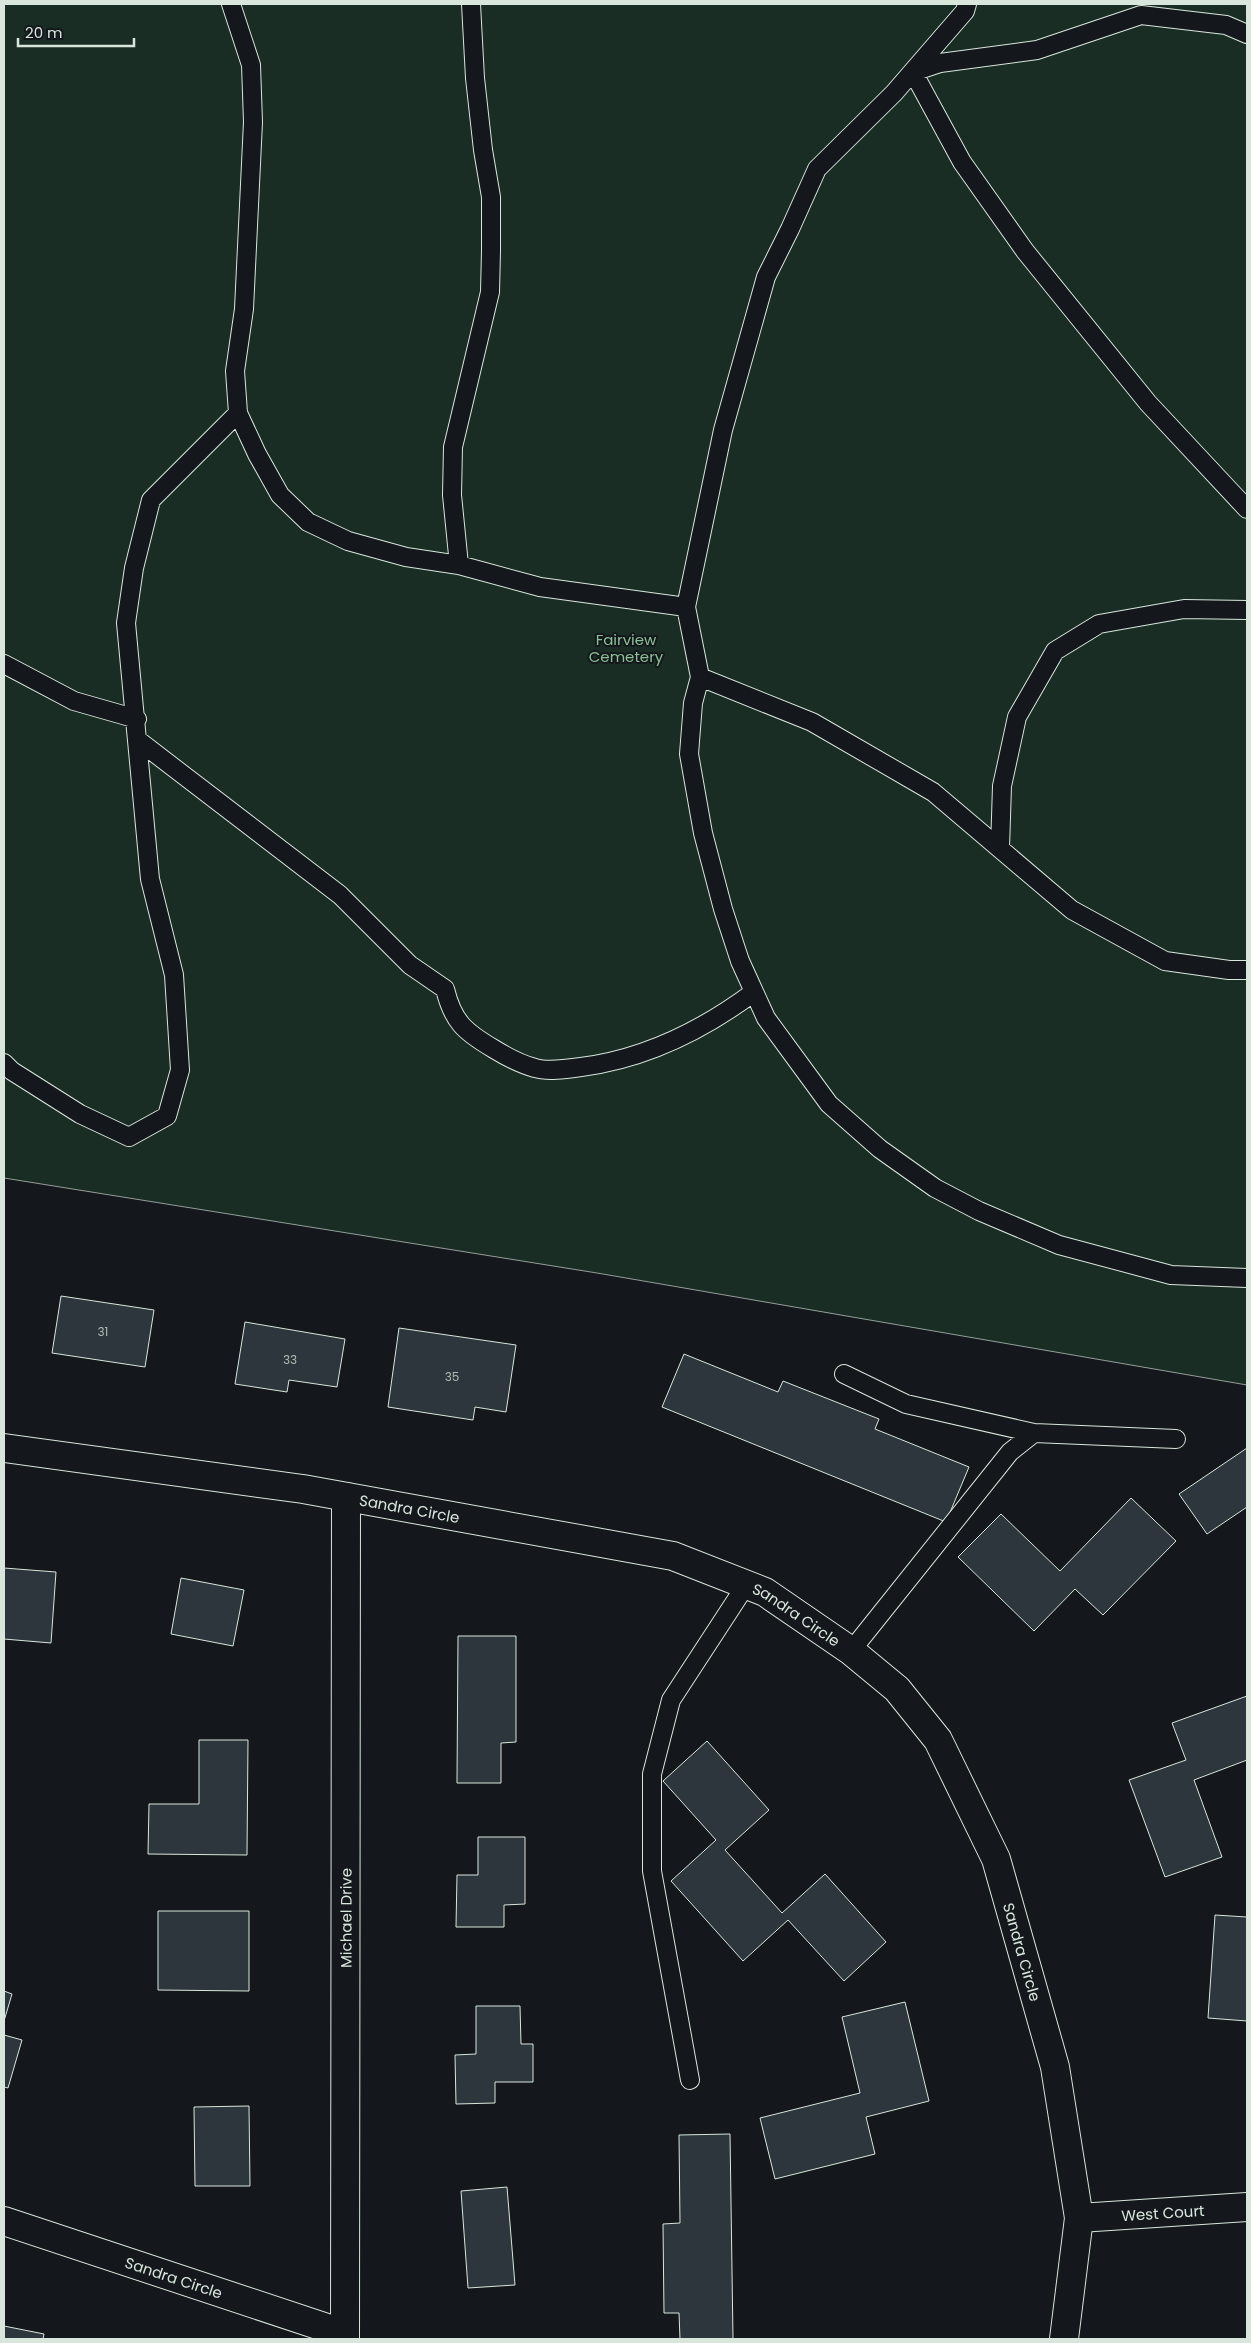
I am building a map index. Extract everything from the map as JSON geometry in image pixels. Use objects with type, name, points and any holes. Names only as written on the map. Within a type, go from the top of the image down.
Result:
[{"type":"street","name":"Sandra Circle","points":[[4,1448],[303,1489],[673,1556],[765,1592],[851,1651],[897,1689],[938,1740],[996,1859],[1055,2067],[1078,2218],[1064,2339]]},
{"type":"street","name":"Michael Drive","points":[[345,2337],[346,1497]]},
{"type":"street","name":"West Court","points":[[1078,2218],[1247,2207]]},
{"type":"street","name":"Sandra Circle","points":[[4,2221],[345,2337]]},
{"type":"lane","points":[[231,4],[251,65],[253,122],[244,309],[235,371],[238,413],[257,454],[280,494],[308,522],[348,541],[406,557],[459,565],[540,586],[686,608]]},
{"type":"lane","points":[[459,565],[452,496],[453,447],[490,292],[491,251],[491,197],[483,150],[475,78],[471,4]]},
{"type":"lane","points":[[967,4],[964,11],[894,94],[816,169],[790,229],[766,277],[722,430],[686,608],[700,677],[693,703],[688,754],[702,833],[723,910],[740,961],[766,1018],[829,1104],[880,1149],[935,1188],[979,1211],[1059,1245],[1171,1275],[1247,1278]]},
{"type":"lane","points":[[912,72],[940,62],[1037,50],[1141,15],[1226,25],[1247,34]]},
{"type":"lane","points":[[912,72],[962,162],[1025,251],[1148,404],[1247,509]]},
{"type":"lane","points":[[4,1063],[12,1071],[80,1114],[129,1137],[167,1116],[180,1070],[174,975],[150,879],[139,741],[126,623],[134,568],[151,500],[238,413]]},
{"type":"lane","points":[[1000,848],[1002,786],[1017,717],[1055,651],[1099,624],[1184,609],[1247,610]]},
{"type":"lane","points":[[4,664],[74,702],[136,719]]},
{"type":"lane","points":[[700,677],[812,722],[933,792],[1072,910],[1165,961],[1229,970],[1247,970]]},
{"type":"lane","points":[[139,741],[340,896],[410,965],[446,990],[450,1011],[472,1036],[519,1062],[537,1069],[566,1069],[610,1063],[670,1042],[725,1013],[754,992]]},
{"type":"lane","points":[[844,1374],[906,1404],[1034,1434],[1176,1439]]},
{"type":"lane","points":[[851,1651],[1010,1452],[1034,1434]]},
{"type":"lane","points":[[690,2080],[652,1871],[652,1774],[671,1700],[746,1585]]},
{"type":"green space","name":"Fairview Cemetery","points":[[4,4],[1247,4],[1247,1385],[597,1273],[4,1178]]},
{"type":"building","points":[[61,1296],[154,1310],[145,1367],[52,1353]]},
{"type":"building","points":[[245,1322],[345,1339],[337,1387],[289,1380],[287,1392],[235,1384]]},
{"type":"building","points":[[399,1328],[516,1345],[506,1412],[475,1407],[473,1420],[388,1407]]},
{"type":"building","points":[[684,1354],[778,1392],[783,1381],[879,1419],[875,1429],[969,1467],[946,1522],[662,1407]]},
{"type":"building","points":[[1247,1448],[1247,1507],[1207,1534],[1179,1494]]},
{"type":"building","points":[[1131,1498],[1176,1541],[1103,1615],[1075,1589],[1034,1631],[958,1557],[1001,1514],[1060,1571]]},
{"type":"building","points":[[4,1568],[56,1572],[51,1643],[4,1639]]},
{"type":"building","points":[[181,1578],[244,1590],[233,1646],[171,1634]]},
{"type":"building","points":[[458,1636],[516,1636],[516,1742],[501,1743],[501,1783],[457,1783]]},
{"type":"building","points":[[1247,1696],[1247,1760],[1194,1780],[1222,1857],[1165,1877],[1129,1780],[1186,1760],[1172,1723]]},
{"type":"building","points":[[199,1740],[248,1740],[247,1855],[148,1854],[149,1804],[199,1804]]},
{"type":"building","points":[[707,1741],[769,1810],[725,1850],[782,1913],[825,1874],[886,1942],[844,1981],[788,1920],[743,1961],[671,1881],[716,1840],[663,1781]]},
{"type":"building","points":[[478,1837],[525,1837],[525,1904],[504,1905],[504,1927],[456,1927],[457,1875],[478,1875]]},
{"type":"building","points":[[158,1911],[249,1911],[249,1991],[158,1990]]},
{"type":"building","points":[[1215,1915],[1247,1917],[1247,2021],[1208,2018]]},
{"type":"building","points":[[4,1991],[12,1994],[4,2021]]},
{"type":"building","points":[[905,2002],[929,2101],[866,2117],[875,2154],[775,2179],[760,2118],[860,2093],[842,2017]]},
{"type":"building","points":[[476,2006],[520,2006],[521,2044],[533,2044],[533,2082],[495,2082],[495,2103],[456,2104],[455,2055],[476,2054]]},
{"type":"building","points":[[4,2035],[22,2040],[8,2088],[4,2087]]},
{"type":"building","points":[[249,2106],[250,2186],[195,2186],[194,2107]]},
{"type":"building","points":[[730,2134],[733,2339],[680,2339],[679,2313],[664,2313],[663,2224],[680,2223],[679,2135]]},
{"type":"building","points":[[507,2187],[515,2285],[468,2288],[461,2191]]},
{"type":"building","points":[[4,2326],[44,2334],[43,2339],[4,2339]]}]
